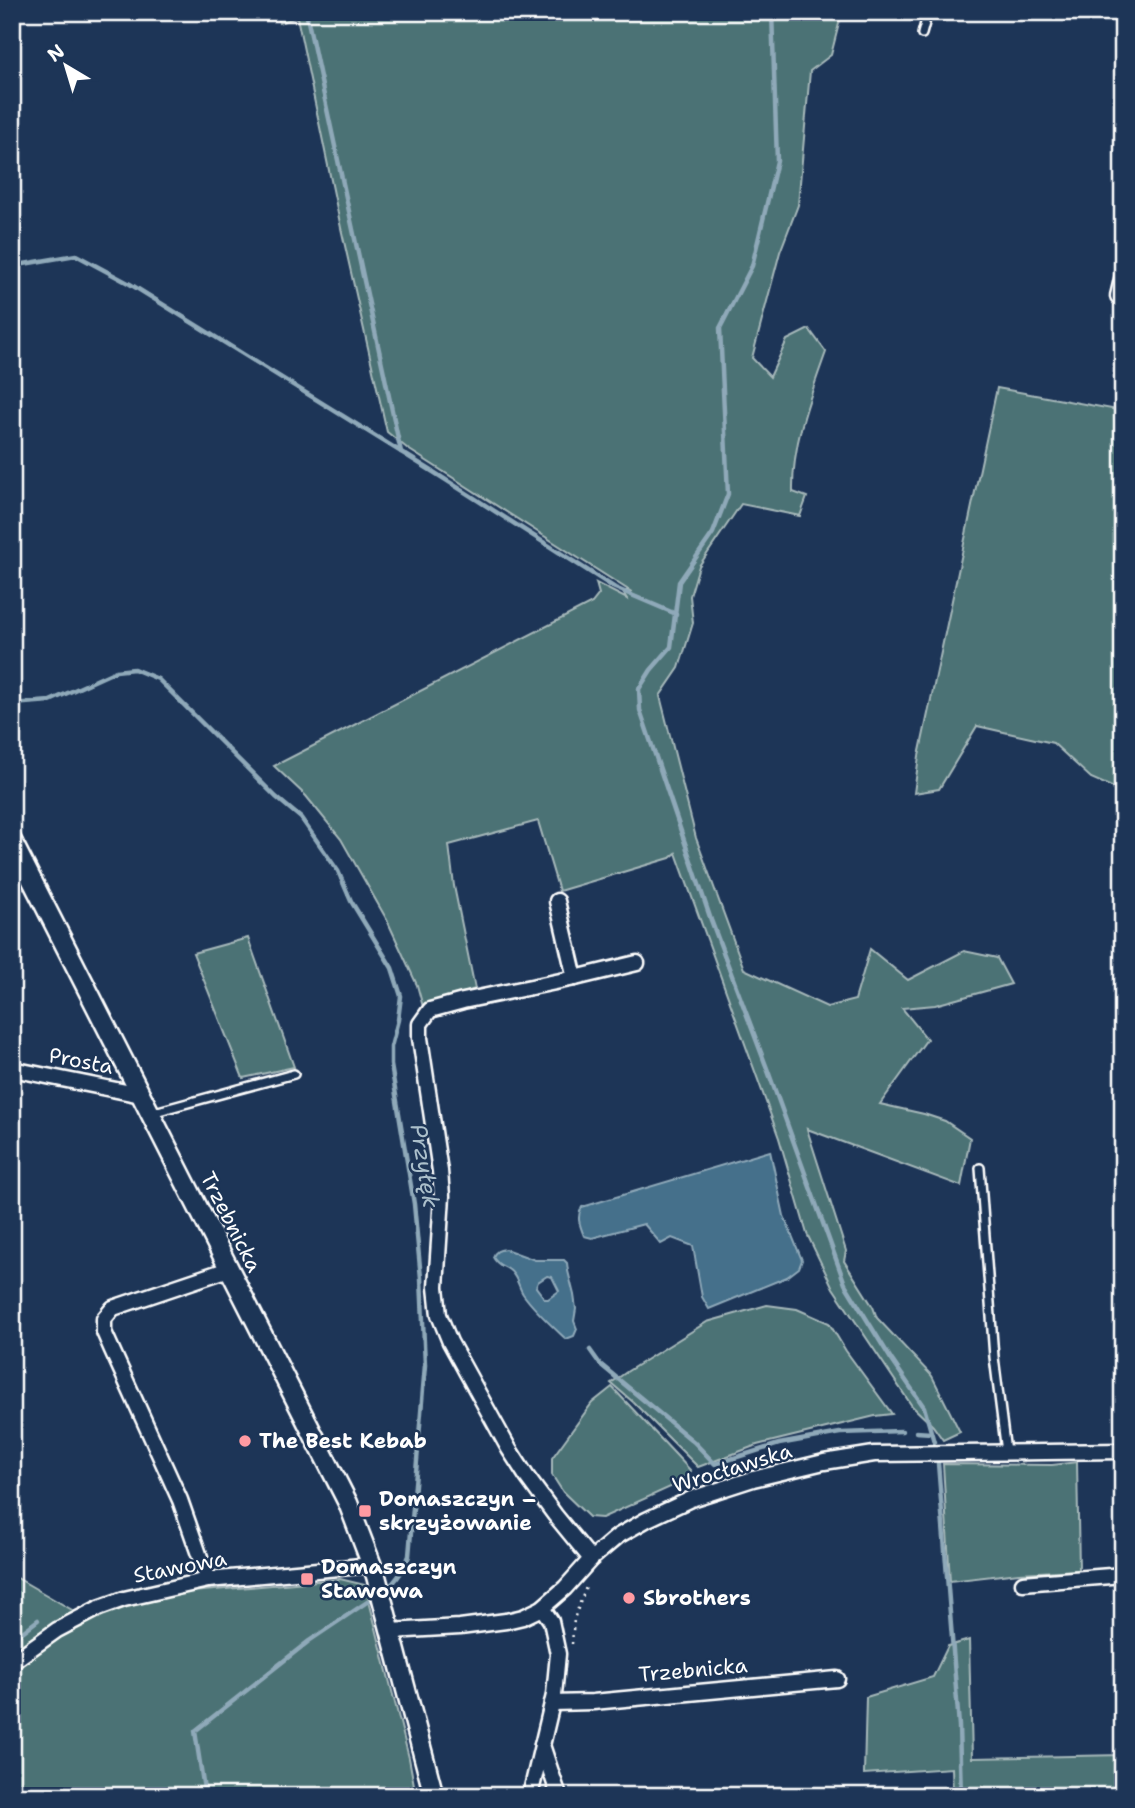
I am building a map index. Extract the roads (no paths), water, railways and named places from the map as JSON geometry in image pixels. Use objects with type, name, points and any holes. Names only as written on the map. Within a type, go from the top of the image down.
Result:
[{"type":"street","points":[[1118,296],[1123,275]]},
{"type":"street","name":"Trzebnicka","points":[[12,841],[348,1503],[386,1610],[434,1796]]},
{"type":"street","points":[[557,901],[575,978]]},
{"type":"street","points":[[591,1559],[555,1515],[509,1449],[450,1342],[439,1315],[436,1287],[442,1196],[420,1024],[430,1010],[637,962]]},
{"type":"street","name":"Prosta","points":[[12,1069],[141,1095]]},
{"type":"street","points":[[208,1580],[180,1500],[111,1350],[104,1332],[104,1319],[113,1308],[229,1269]]},
{"type":"street","name":"Wrocławska","points":[[391,1631],[460,1628],[523,1616],[542,1608],[618,1536],[691,1499],[753,1479],[824,1462],[874,1454],[1123,1451]]},
{"type":"street","name":"Stawowa","points":[[12,1662],[57,1630],[99,1608],[124,1599],[208,1580],[374,1570]]},
{"type":"street","points":[[1023,1583],[1123,1575]]},
{"type":"street","points":[[530,1796],[552,1703],[558,1654],[551,1621],[542,1608]]},
{"type":"street","name":"Trzebnicka","points":[[552,1703],[593,1702],[837,1679]]},
{"type":"street","points":[[542,1744],[559,1796]]},
{"type":"lane","points":[[922,34],[928,12]]},
{"type":"lane","points":[[151,1113],[294,1074]]},
{"type":"lane","points":[[980,1168],[993,1357],[1006,1452]]},
{"type":"water","points":[[770,1151],[784,1216],[802,1260],[799,1268],[787,1277],[709,1309],[702,1297],[693,1246],[672,1238],[661,1244],[644,1224],[592,1238],[584,1236],[579,1218],[582,1207]]},
{"type":"water","points":[[505,1249],[535,1260],[564,1260],[567,1263],[576,1309],[574,1321],[577,1329],[574,1336],[566,1339],[543,1318],[522,1292],[513,1274],[497,1263],[493,1257],[496,1252]],"holes":[[[547,1276],[552,1277],[559,1291],[545,1299],[536,1287],[538,1282]]]},
{"type":"waterway","points":[[306,12],[401,452]]},
{"type":"waterway","points":[[772,12],[777,161],[752,266],[720,328],[728,494],[713,533],[679,582],[671,647],[639,689],[640,710],[711,920],[845,1284],[924,1407],[934,1442]]},
{"type":"waterway","points":[[12,266],[76,255],[130,284],[615,588],[676,614]]},
{"type":"waterway","name":"Przyłęk","points":[[12,704],[50,701],[116,671],[134,669],[158,679],[276,797],[301,818],[338,871],[351,901],[392,968],[401,996],[391,1047],[391,1065],[414,1204],[425,1365],[409,1556],[400,1574],[386,1589]]},
{"type":"waterway","points":[[590,1350],[600,1364],[694,1442],[715,1464],[779,1444],[840,1433],[902,1431]]},
{"type":"waterway","points":[[916,1432],[931,1433]]},
{"type":"waterway","points":[[938,1463],[959,1726],[961,1796]]},
{"type":"waterway","name":"Przyłęk","points":[[205,1796],[195,1731],[309,1641],[376,1596]]},
{"type":"waterway","points":[[12,1640],[38,1620]]},
{"type":"place","name":"The Best Kebab","points":[[245,1441]]},
{"type":"place","name":"Domaszczyn – skrzyżowanie","points":[[365,1511]]},
{"type":"place","name":"Domaszczyn Stawowa","points":[[307,1579]]},
{"type":"place","name":"Sbrothers","points":[[629,1598]]}]
